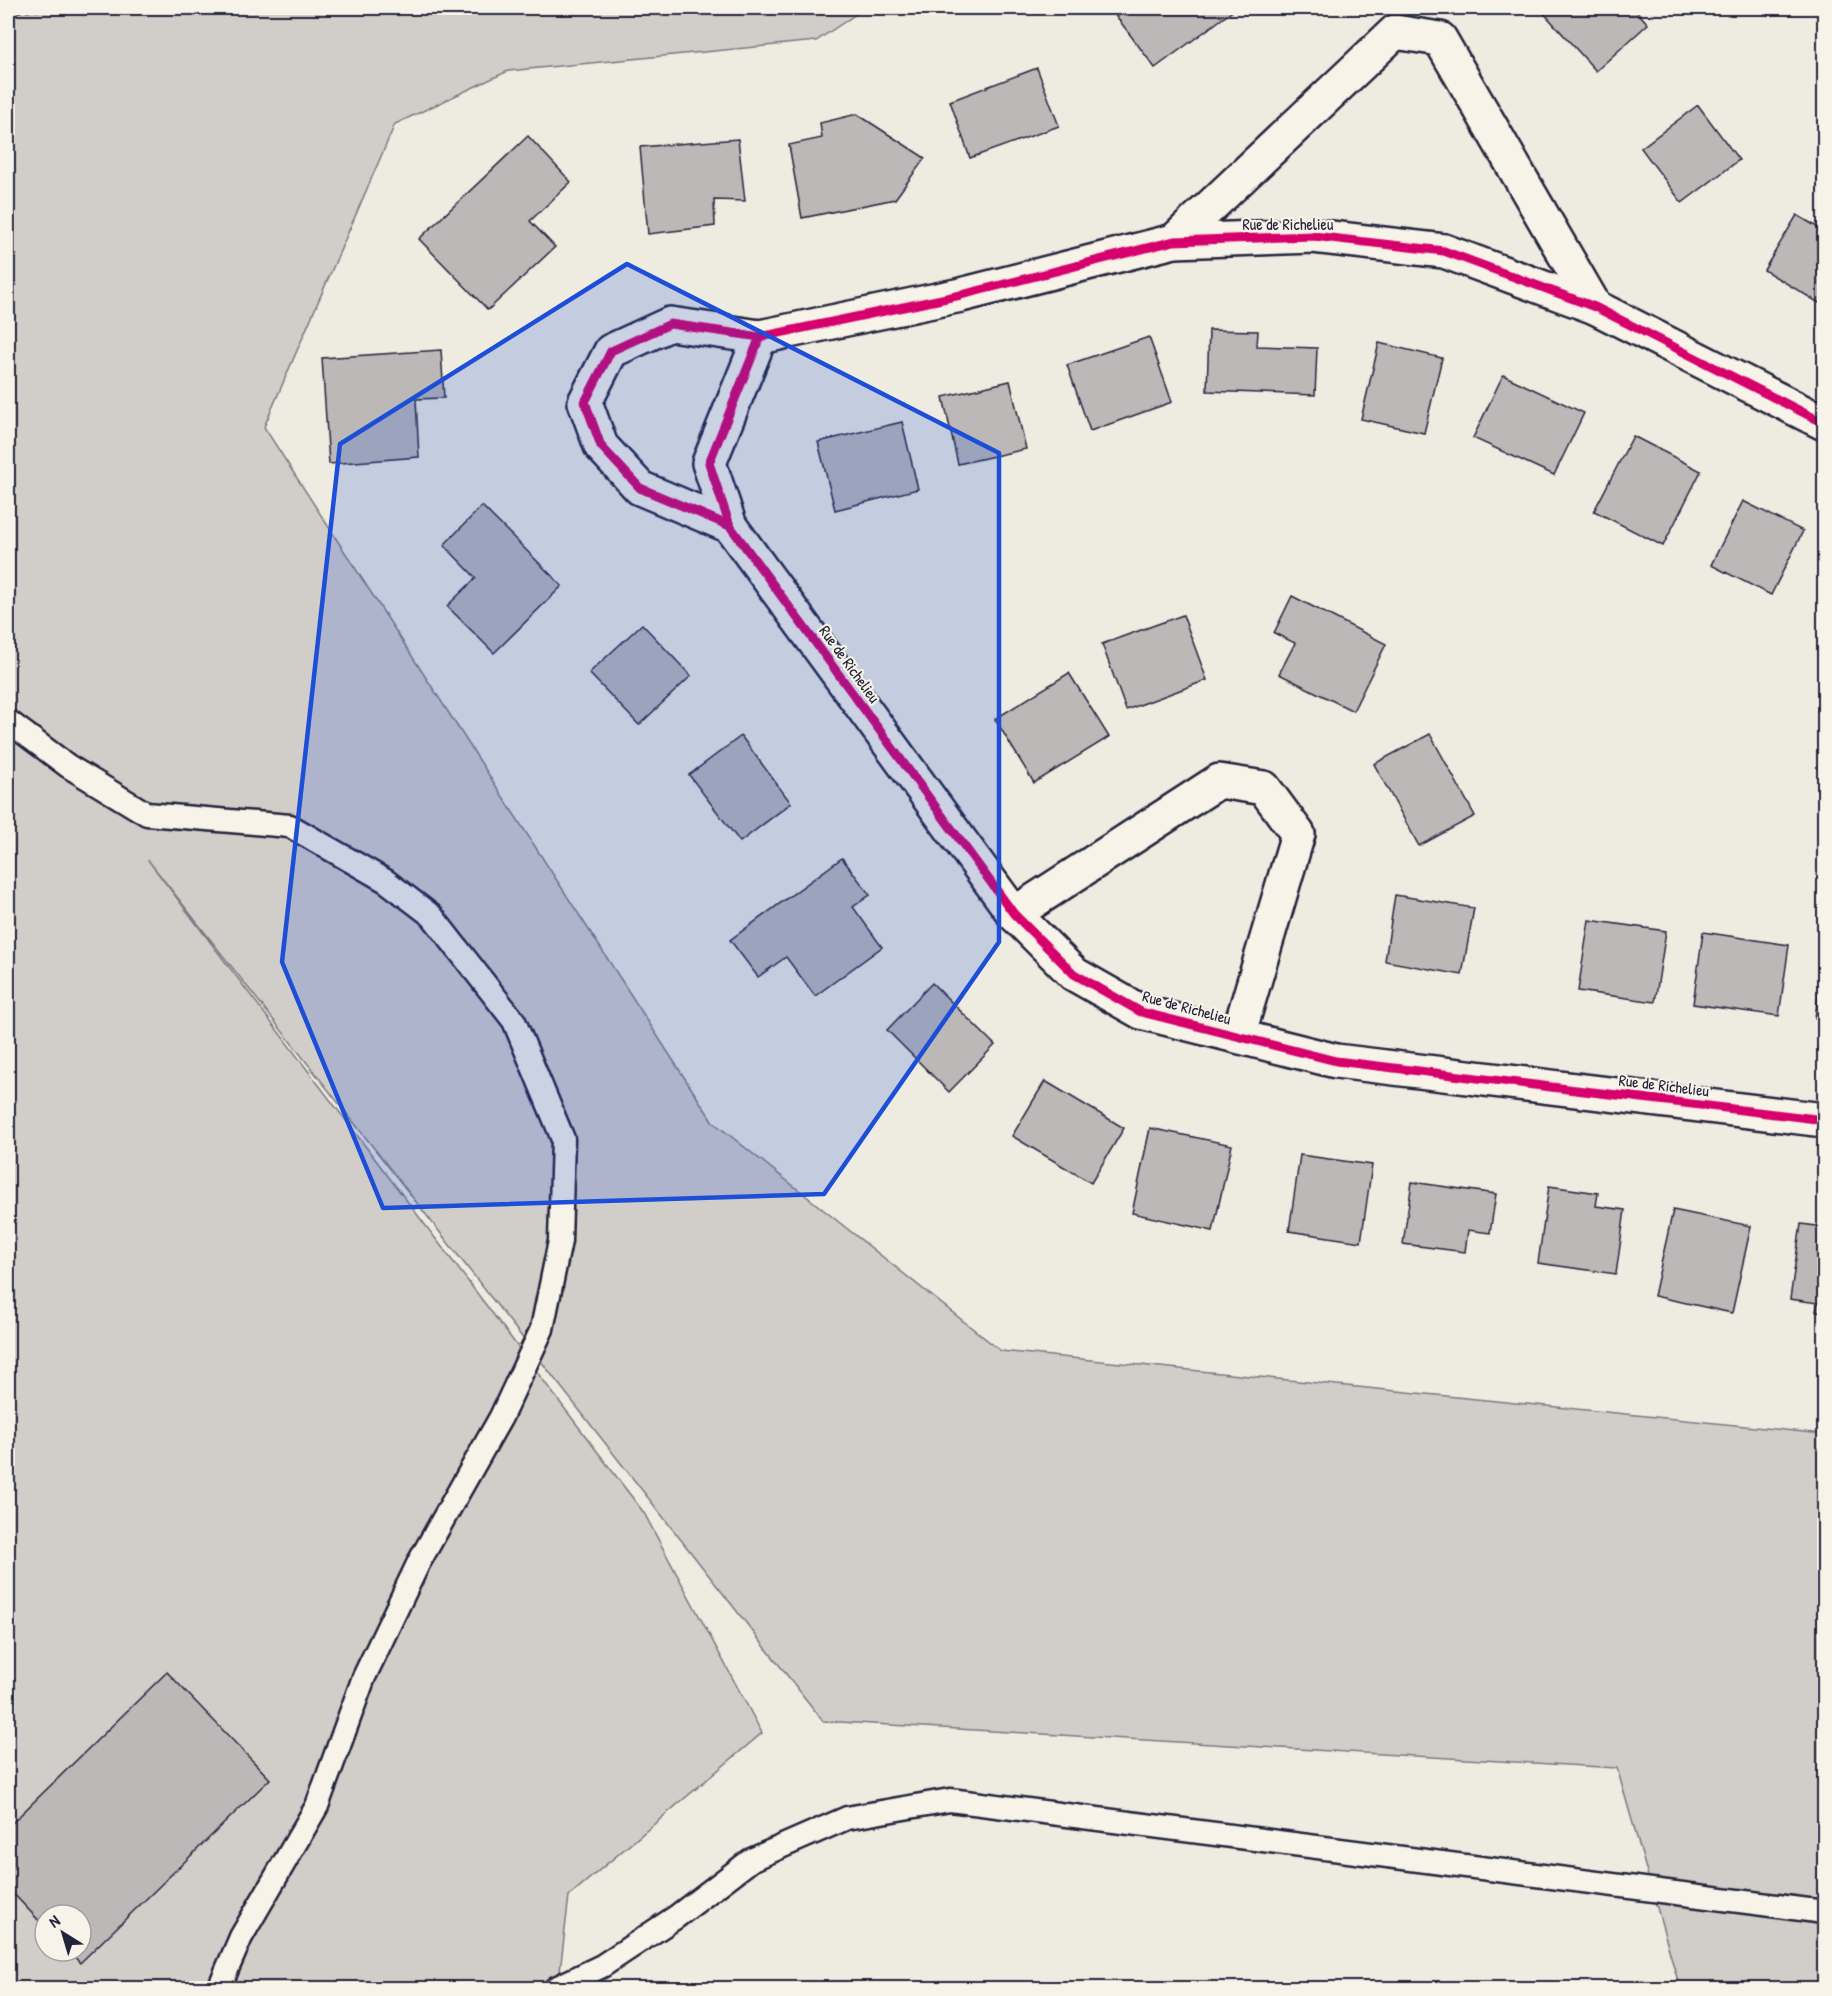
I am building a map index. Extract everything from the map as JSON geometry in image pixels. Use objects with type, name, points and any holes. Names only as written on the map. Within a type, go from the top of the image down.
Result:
[{"type":"street","name":"Rue de Richelieu","points":[[1174,241],[1395,32],[1440,39],[1596,307]]},
{"type":"street","name":"Rue de Richelieu","points":[[730,526],[640,488],[601,446],[585,402],[611,351],[670,324],[760,337],[961,294],[1174,241],[1313,236],[1444,251],[1596,307],[1824,423]]},
{"type":"street","name":"Rue de Richelieu","points":[[760,337],[709,463],[730,526],[1014,914],[1074,974],[1142,1012],[1336,1061],[1824,1120]]},
{"type":"street","name":"Rue de Richelieu","points":[[1014,914],[1219,781],[1264,788],[1298,834],[1238,1036]]},
{"type":"lane","points":[[8,721],[68,766],[147,814],[290,826],[386,881],[432,916],[514,1021],[563,1139],[560,1242],[542,1329],[501,1417],[419,1562],[364,1677],[317,1806],[241,1937],[219,1989]]},
{"type":"lane","points":[[556,1989],[602,1966],[751,1860],[847,1818],[950,1800],[1824,1912]]},
{"type":"path","points":[[8,11],[78,8]]},
{"type":"highlighted area","points":[[627,264],[999,453],[999,942],[824,1194],[383,1208],[282,962],[340,444]]},
{"type":"shaded area","points":[[8,8],[865,8],[816,41],[508,71],[395,124],[264,427],[713,1122],[1001,1351],[1824,1434],[1824,1988],[1680,1988],[1617,1768],[823,1721],[148,860],[644,1513],[762,1733],[569,1896],[558,1988],[8,1988]]},
{"type":"building","points":[[1110,8],[1232,8],[1234,10],[1155,68]]},
{"type":"building","points":[[1546,8],[1634,8],[1648,24],[1596,71],[1542,11]]},
{"type":"building","points":[[1037,68],[1059,126],[970,158],[950,101]]},
{"type":"building","points":[[1698,105],[1739,160],[1682,203],[1641,148]]},
{"type":"building","points":[[857,114],[925,158],[895,199],[802,218],[789,145],[822,138],[820,123]]},
{"type":"building","points":[[528,136],[571,182],[530,221],[555,247],[488,310],[419,239]]},
{"type":"building","points":[[738,139],[745,201],[714,200],[715,226],[648,234],[640,147]]},
{"type":"building","points":[[1797,215],[1824,231],[1824,306],[1764,270]]},
{"type":"building","points":[[1209,330],[1258,331],[1257,346],[1317,348],[1315,395],[1207,391]]},
{"type":"building","points":[[1149,337],[1172,402],[1090,431],[1067,365]]},
{"type":"building","points":[[1379,343],[1442,358],[1424,433],[1361,419]]},
{"type":"building","points":[[441,350],[444,398],[416,399],[419,457],[329,464],[322,358]]},
{"type":"building","points":[[1503,375],[1584,413],[1554,475],[1473,438]]},
{"type":"building","points":[[1010,381],[1026,449],[958,464],[943,397]]},
{"type":"building","points":[[902,422],[918,489],[835,510],[818,442]]},
{"type":"building","points":[[1633,436],[1701,471],[1663,546],[1594,511]]},
{"type":"building","points":[[1743,501],[1803,531],[1771,595],[1711,565]]},
{"type":"building","points":[[482,506],[562,586],[494,653],[447,606],[476,578],[444,545]]},
{"type":"building","points":[[1292,596],[1386,644],[1353,711],[1279,674],[1295,643],[1274,633]]},
{"type":"building","points":[[1183,615],[1207,680],[1126,710],[1102,644]]},
{"type":"building","points":[[642,624],[691,676],[639,725],[589,673]]},
{"type":"building","points":[[1069,673],[1109,737],[1034,783],[995,719]]},
{"type":"building","points":[[1430,734],[1475,816],[1419,846],[1374,764]]},
{"type":"building","points":[[741,736],[791,803],[740,842],[689,775]]},
{"type":"building","points":[[842,858],[870,895],[853,907],[882,947],[815,996],[786,957],[758,977],[730,940]]},
{"type":"building","points":[[1395,895],[1474,908],[1462,975],[1385,961]]},
{"type":"building","points":[[1589,920],[1666,931],[1655,1002],[1578,991]]},
{"type":"building","points":[[1703,932],[1789,945],[1779,1016],[1693,1004]]},
{"type":"building","points":[[1821,973],[1824,973],[1824,1020],[1815,1018]]},
{"type":"building","points":[[932,983],[995,1045],[949,1092],[887,1030]]},
{"type":"building","points":[[1045,1081],[1124,1128],[1091,1183],[1012,1136]]},
{"type":"building","points":[[1150,1128],[1232,1145],[1213,1231],[1132,1213]]},
{"type":"building","points":[[1300,1155],[1372,1165],[1361,1242],[1289,1231]]},
{"type":"building","points":[[1412,1182],[1496,1194],[1490,1233],[1468,1230],[1465,1252],[1403,1244]]},
{"type":"building","points":[[1549,1186],[1598,1193],[1596,1206],[1625,1210],[1616,1274],[1538,1263]]},
{"type":"building","points":[[1673,1210],[1751,1226],[1732,1313],[1654,1296]]},
{"type":"building","points":[[1801,1224],[1824,1227],[1824,1312],[1816,1311],[1818,1303],[1790,1299]]},
{"type":"building","points":[[167,1672],[270,1779],[93,1950],[93,1903],[33,1903],[33,1914],[8,1888],[8,1827]]},
{"type":"cycle path","points":[[730,526],[640,488],[601,446],[585,402],[611,351],[670,324],[760,337],[961,295],[1174,241],[1313,236],[1444,251],[1595,307],[1824,423]]},
{"type":"cycle path","points":[[760,337],[709,463],[730,526],[1014,914],[1074,974],[1141,1012],[1336,1061],[1824,1120]]}]
